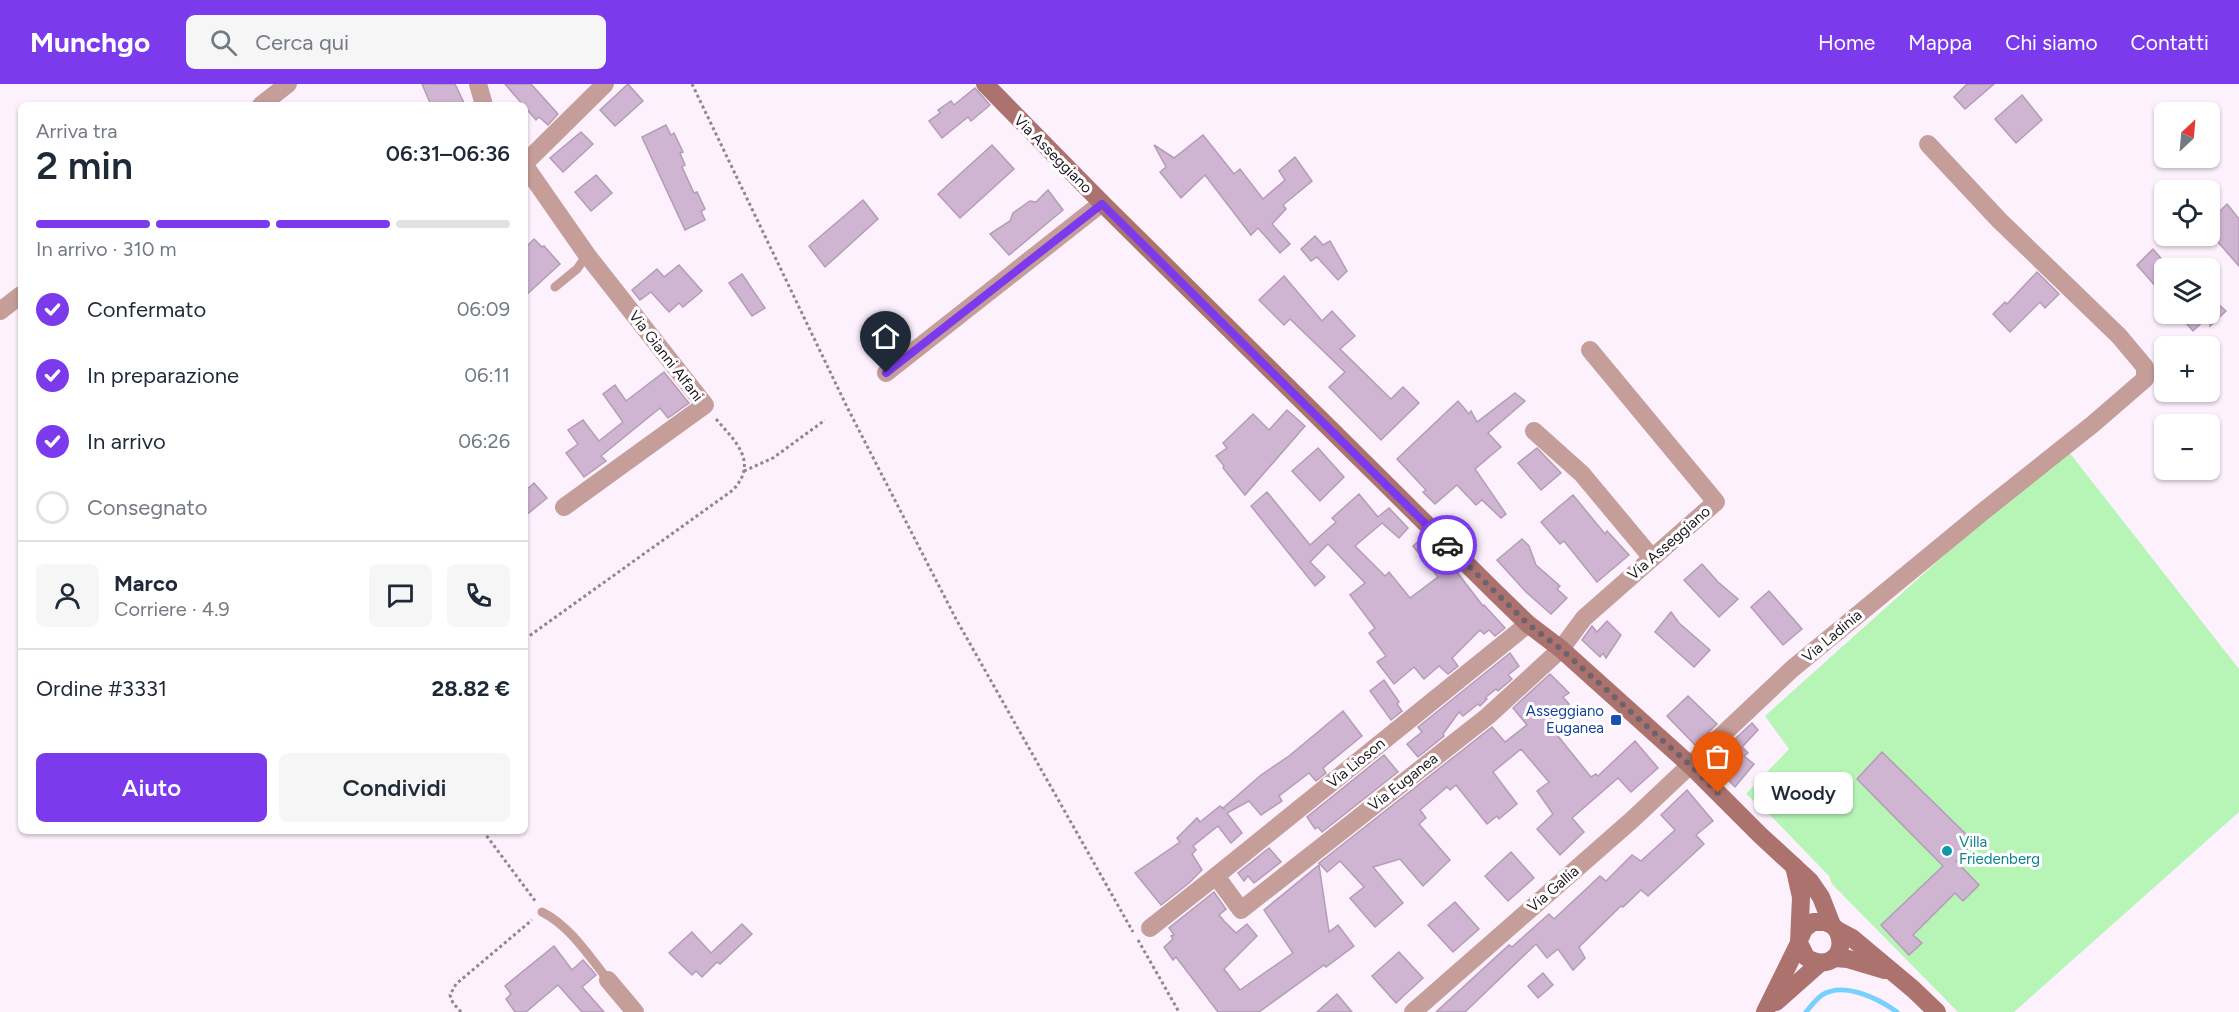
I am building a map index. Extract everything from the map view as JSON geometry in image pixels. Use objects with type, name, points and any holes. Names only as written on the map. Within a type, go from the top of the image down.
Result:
[{"type":"street","points":[[265,102],[288,84]]},
{"type":"street","points":[[478,84],[483,102]]},
{"type":"street","name":"Via Asseggiano","points":[[985,84],[1102,204],[1528,624],[1561,649],[1690,765],[1794,866],[1816,889],[1835,928]]},
{"type":"street","points":[[528,161],[600,86]]},
{"type":"street","name":"Via Ladinia","points":[[1690,765],[1792,669],[2135,390],[2145,379],[2145,367],[2119,336],[1999,220],[1928,144]]},
{"type":"street","name":"Via Gianni Alfani","points":[[528,168],[587,255],[705,405],[564,507]]},
{"type":"street","points":[[886,373],[1102,204]]},
{"type":"street","points":[[0,311],[18,297]]},
{"type":"street","name":"Via Asseggiano","points":[[1561,649],[1584,618],[1716,502],[1590,350]]},
{"type":"street","points":[[1534,430],[1582,474],[1652,558]]},
{"type":"street","name":"Via Lioson","points":[[1150,928],[1528,624]]},
{"type":"street","name":"Via Euganea","points":[[1216,876],[1241,910],[1488,716],[1561,649]]},
{"type":"street","name":"Via Gallia","points":[[1413,1012],[1633,819],[1690,765]]},
{"type":"street","points":[[1794,866],[1801,897],[1800,940],[1806,957],[1827,961],[1848,959],[1893,972]]},
{"type":"street","points":[[1765,1012],[1804,929],[1813,922],[1825,922],[1852,938],[1937,1012]]},
{"type":"street","points":[[1765,1012],[1827,961],[1841,945],[1835,928]]},
{"type":"street","points":[[608,980],[635,1012]]},
{"type":"lane","points":[[555,287],[577,269],[587,255]]},
{"type":"lane","points":[[542,912],[555,919],[570,933],[608,980]]},
{"type":"path","points":[[692,84],[846,405],[956,619],[1179,1012]]},
{"type":"path","points":[[528,637],[741,482],[745,460],[738,444],[705,405]]},
{"type":"path","points":[[744,471],[773,458],[825,420]]},
{"type":"path","points":[[461,1012],[453,1003],[450,995],[456,984],[542,912],[530,891],[485,834]]},
{"type":"green space","points":[[2065,447],[2239,669],[2239,812],[2014,1012],[1958,1012],[1832,884],[1829,876],[1773,818],[1746,794],[1789,749],[1765,716]]},
{"type":"building","points":[[422,84],[455,84],[464,102],[430,102]]},
{"type":"building","points":[[505,84],[531,84],[558,114],[548,125],[539,117],[536,120],[528,111],[528,102],[520,102]]},
{"type":"building","points":[[628,84],[643,101],[615,126],[600,110]]},
{"type":"building","points":[[1967,84],[1994,84],[1965,109],[1954,97]]},
{"type":"building","points":[[975,88],[990,105],[971,121],[968,117],[942,138],[929,121],[940,113],[938,110],[951,101],[954,105]]},
{"type":"building","points":[[2022,95],[2042,120],[2016,143],[1995,119]]},
{"type":"building","points":[[666,125],[671,135],[674,133],[683,152],[680,153],[685,165],[682,167],[694,193],[697,192],[705,209],[701,211],[705,220],[685,230],[642,137]]},
{"type":"building","points":[[581,132],[593,144],[563,172],[550,158]]},
{"type":"building","points":[[1203,135],[1234,174],[1240,169],[1263,199],[1285,180],[1279,171],[1295,157],[1312,181],[1283,205],[1286,209],[1272,224],[1290,244],[1280,253],[1258,228],[1251,235],[1205,175],[1181,198],[1160,172],[1166,167],[1154,145],[1174,158]]},
{"type":"building","points":[[992,145],[1014,169],[960,218],[938,194]]},
{"type":"building","points":[[596,175],[612,193],[591,211],[575,192]]},
{"type":"building","points":[[1048,190],[1063,210],[1009,255],[990,234],[1010,221],[1013,213],[1030,201],[1036,202]]},
{"type":"building","points":[[863,200],[878,219],[825,267],[809,246]]},
{"type":"building","points":[[2227,204],[2239,219],[2239,266],[2220,244],[2220,211]]},
{"type":"building","points":[[1315,236],[1323,245],[1330,241],[1347,271],[1338,280],[1317,257],[1311,261],[1301,249]]},
{"type":"building","points":[[534,239],[542,247],[544,246],[560,264],[528,293],[528,245]]},
{"type":"building","points":[[2153,249],[2161,258],[2154,258],[2154,285],[2137,265]]},
{"type":"building","points":[[679,265],[702,291],[683,307],[679,303],[669,312],[651,292],[640,300],[632,290],[657,269],[664,277]]},
{"type":"building","points":[[2037,272],[2059,294],[2045,308],[2040,302],[2010,332],[1993,314],[2005,302],[2007,304]]},
{"type":"building","points":[[742,274],[765,308],[752,316],[729,283]]},
{"type":"building","points":[[1284,276],[1322,321],[1332,311],[1355,336],[1340,349],[1391,399],[1403,387],[1419,403],[1381,440],[1329,387],[1345,372],[1290,319],[1284,325],[1259,300]]},
{"type":"building","points":[[2220,306],[2226,311],[2220,317]]},
{"type":"building","points":[[2187,324],[2200,324],[2193,331]]},
{"type":"building","points":[[664,372],[689,403],[668,418],[660,408],[601,456],[606,461],[584,477],[566,453],[578,444],[568,430],[583,420],[599,441],[623,422],[603,394],[615,385],[626,401]]},
{"type":"building","points":[[1515,393],[1525,401],[1488,433],[1501,447],[1475,469],[1506,514],[1501,518],[1482,500],[1476,505],[1457,485],[1435,504],[1423,492],[1426,490],[1397,459],[1458,401],[1469,414],[1471,411],[1477,422]]},
{"type":"building","points":[[1287,410],[1305,426],[1245,495],[1216,456],[1227,448],[1223,443],[1253,414],[1269,430]]},
{"type":"building","points":[[1318,448],[1344,477],[1320,501],[1292,471]]},
{"type":"building","points":[[1537,448],[1561,473],[1541,490],[1518,463]]},
{"type":"building","points":[[534,483],[547,498],[528,514],[528,488]]},
{"type":"building","points":[[1267,492],[1310,545],[1336,522],[1332,518],[1359,494],[1378,517],[1389,508],[1408,528],[1399,538],[1382,523],[1355,546],[1385,576],[1389,572],[1410,598],[1438,577],[1413,546],[1423,537],[1450,563],[1483,606],[1505,628],[1495,636],[1489,630],[1484,634],[1480,630],[1452,658],[1458,666],[1448,674],[1439,666],[1424,679],[1414,667],[1394,684],[1377,662],[1386,656],[1369,633],[1375,628],[1350,595],[1365,583],[1328,544],[1310,562],[1325,577],[1315,586],[1251,506]]},
{"type":"building","points":[[1573,495],[1605,534],[1607,531],[1629,555],[1597,582],[1564,541],[1560,544],[1541,522]]},
{"type":"building","points":[[1522,539],[1529,546],[1536,565],[1560,586],[1557,589],[1567,598],[1551,614],[1526,592],[1497,560]]},
{"type":"building","points":[[1702,564],[1738,599],[1719,617],[1684,580]]},
{"type":"building","points":[[1769,591],[1802,629],[1783,645],[1751,607]]},
{"type":"building","points":[[1671,612],[1679,623],[1710,650],[1694,667],[1655,632]]},
{"type":"building","points":[[1607,621],[1621,635],[1606,658],[1603,653],[1600,657],[1582,640],[1592,626],[1597,632]]},
{"type":"building","points":[[1510,653],[1519,666],[1508,675],[1512,679],[1485,698],[1487,699],[1480,706],[1478,704],[1463,716],[1459,712],[1443,734],[1444,736],[1418,757],[1407,744],[1422,732],[1418,727]]},
{"type":"building","points":[[1550,674],[1569,693],[1563,697],[1569,704],[1549,725],[1591,777],[1596,774],[1598,776],[1635,741],[1658,768],[1631,792],[1618,778],[1572,818],[1584,832],[1560,855],[1537,829],[1553,814],[1537,791],[1549,782],[1521,749],[1493,772],[1517,804],[1499,819],[1497,816],[1487,824],[1456,785],[1450,790],[1447,787],[1420,810],[1426,818],[1419,824],[1450,860],[1423,886],[1400,859],[1373,867],[1403,903],[1375,927],[1350,898],[1364,887],[1340,861],[1327,872],[1319,863],[1492,727],[1505,742],[1527,725],[1513,708]]},
{"type":"building","points":[[1384,680],[1399,702],[1397,704],[1402,711],[1391,720],[1370,691]]},
{"type":"building","points":[[1688,696],[1717,724],[1695,745],[1667,716]]},
{"type":"building","points":[[1343,711],[1362,736],[1323,768],[1326,773],[1316,781],[1309,773],[1279,796],[1282,801],[1261,815],[1249,801],[1227,813],[1242,833],[1231,843],[1218,826],[1193,846],[1196,850],[1192,854],[1202,870],[1161,905],[1135,873],[1180,842],[1177,838],[1197,818],[1200,822],[1220,806],[1225,810],[1223,808],[1261,775],[1289,756]]},
{"type":"building","points":[[1752,723],[1758,730],[1742,747],[1748,753],[1744,756],[1754,764],[1735,787],[1710,762]]},
{"type":"building","name":"Villa Friedenberg","points":[[1882,752],[1974,842],[1956,861],[1979,885],[1963,901],[1955,893],[1913,935],[1922,943],[1909,955],[1881,925],[1943,866],[1857,779]]},
{"type":"building","points":[[1384,755],[1398,772],[1322,832],[1318,827],[1315,829],[1307,817]]},
{"type":"building","points":[[1687,790],[1713,821],[1696,835],[1704,844],[1648,896],[1641,890],[1623,907],[1621,906],[1579,947],[1585,958],[1573,970],[1558,949],[1547,958],[1536,944],[1465,1012],[1436,1012],[1509,945],[1512,947],[1549,914],[1554,919],[1600,876],[1606,881],[1632,855],[1641,861],[1675,830],[1661,815]]},
{"type":"building","points":[[1269,848],[1281,862],[1254,883],[1248,876],[1244,881],[1238,873]]},
{"type":"building","points":[[1511,852],[1534,878],[1508,901],[1485,876]]},
{"type":"building","points":[[1319,865],[1329,932],[1338,925],[1354,946],[1259,1012],[1218,1012],[1176,957],[1173,960],[1164,947],[1173,939],[1171,936],[1174,935],[1169,928],[1214,892],[1226,909],[1219,915],[1224,921],[1236,933],[1247,924],[1257,936],[1224,969],[1240,990],[1293,953],[1264,910]]},
{"type":"building","points":[[1455,902],[1479,929],[1453,952],[1428,925]]},
{"type":"building","points":[[742,924],[752,934],[720,964],[717,962],[702,977],[696,971],[692,975],[669,953],[692,932],[711,953]]},
{"type":"building","points":[[554,946],[572,970],[583,960],[596,975],[582,987],[604,1012],[582,1012],[558,985],[526,1012],[515,1012],[506,999],[511,994],[505,986]]},
{"type":"building","points":[[1399,952],[1423,978],[1396,1003],[1372,976]]},
{"type":"building","points":[[1543,973],[1553,985],[1538,998],[1528,986]]},
{"type":"building","points":[[1337,994],[1352,1012],[1317,1012]]},
{"type":"waterway","points":[[1806,1012],[1822,995],[1840,990],[1861,993],[1897,1012]]},
{"type":"way so far","points":[[1447,545],[1528,624],[1561,649],[1718,793]]},
{"type":"place","name":"Asseggiano Euganea","points":[[1616,720]]},
{"type":"place","name":"Woody","points":[[1718,793]]},
{"type":"place","name":"Villa Friedenberg","points":[[1947,851]]},
{"type":"route","points":[[886,373],[1102,204],[1447,545]]}]
